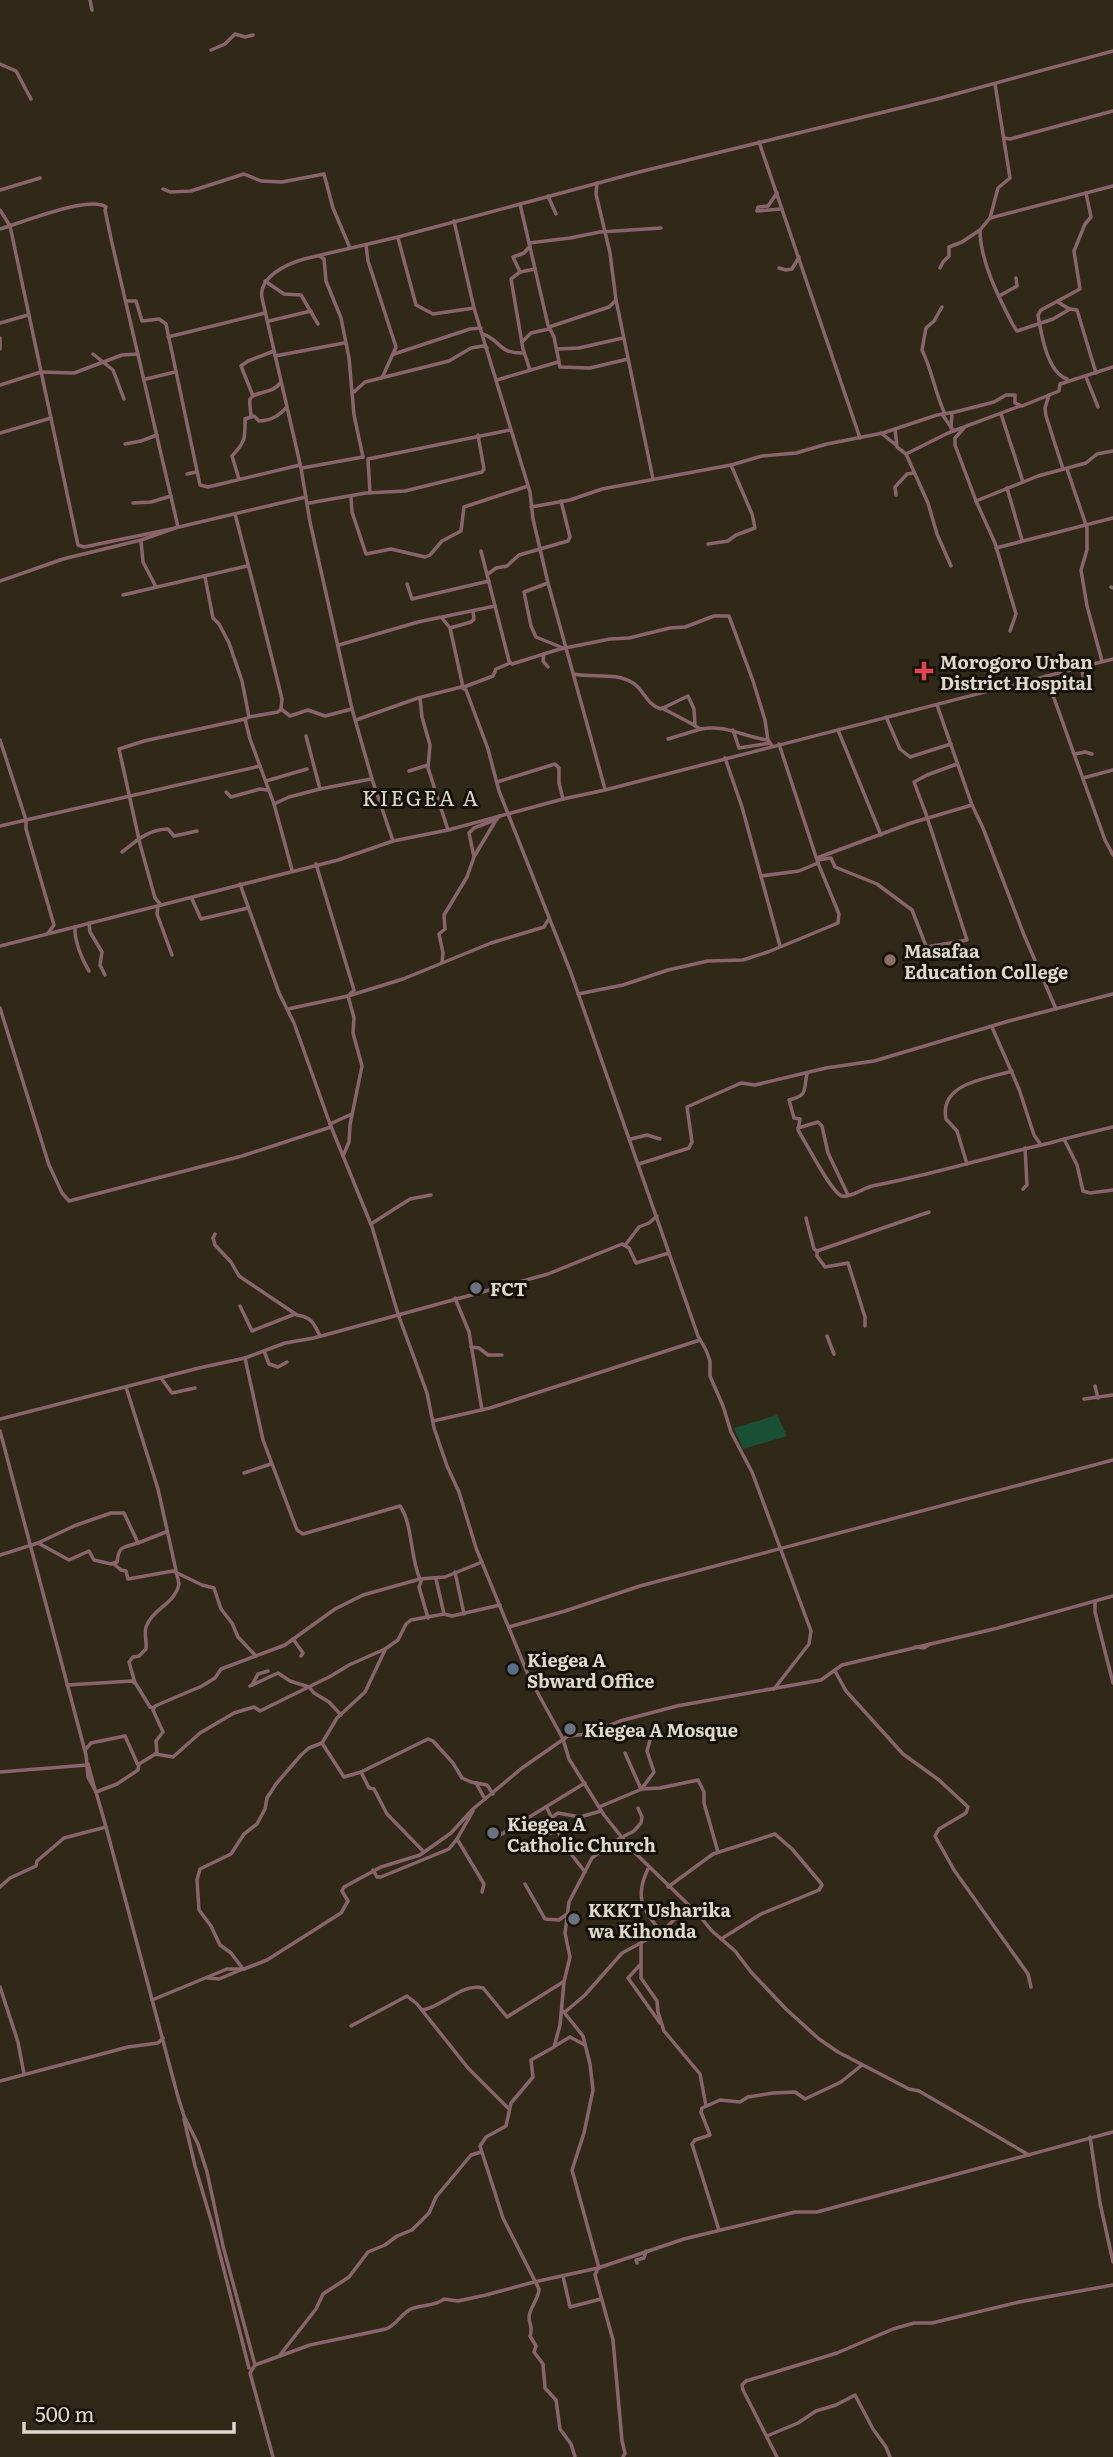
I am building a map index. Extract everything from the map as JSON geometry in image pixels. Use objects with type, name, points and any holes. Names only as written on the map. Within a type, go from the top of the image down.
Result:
[{"type":"street","points":[[90,0],[92,10]]},
{"type":"street","points":[[211,50],[225,44],[235,34],[245,37],[253,35]]},
{"type":"street","points":[[393,841],[352,709],[310,522],[301,467],[265,313],[261,290],[265,281],[295,262],[1113,51]]},
{"type":"street","points":[[0,64],[16,71],[31,99]]},
{"type":"street","points":[[940,268],[949,256],[949,247],[981,230],[990,218],[999,188],[1010,179],[995,83]]},
{"type":"street","points":[[1004,138],[1010,139],[1113,111]]},
{"type":"street","points":[[759,142],[860,438]]},
{"type":"street","points":[[163,189],[170,192],[191,191],[244,174],[261,181],[282,182],[324,174],[333,208],[351,248]]},
{"type":"street","points":[[0,190],[40,178]]},
{"type":"street","points":[[597,183],[596,194],[653,480]]},
{"type":"street","points":[[990,218],[1113,187]]},
{"type":"street","points":[[777,193],[769,205],[758,207],[757,211],[782,209]]},
{"type":"street","points":[[1069,379],[1060,376],[1051,363],[1039,312],[1079,290],[1081,286],[1074,251],[1085,223],[1091,217],[1086,194]]},
{"type":"street","points":[[548,196],[556,214]]},
{"type":"street","points":[[0,229],[66,209],[102,204],[106,207],[178,527]]},
{"type":"street","points":[[520,204],[549,328],[562,368],[584,368],[628,359]]},
{"type":"street","points":[[0,210],[10,226],[78,547],[140,538]]},
{"type":"street","points":[[454,221],[474,308],[532,500],[531,507],[548,583],[605,790]]},
{"type":"street","points":[[520,272],[513,257],[524,253],[530,244],[605,232],[661,228]]},
{"type":"street","points":[[981,230],[990,273],[1016,330],[1058,316],[1069,309]]},
{"type":"street","points":[[398,237],[416,305],[433,314],[474,308]]},
{"type":"street","points":[[366,245],[368,261],[396,345],[381,379]]},
{"type":"street","points":[[319,256],[324,260],[326,281],[341,318],[349,358],[354,415],[363,457]]},
{"type":"street","points":[[779,268],[792,269],[799,257]]},
{"type":"street","points":[[530,370],[524,353],[511,279],[520,272],[535,269]]},
{"type":"street","points":[[999,296],[1017,286],[1016,278]]},
{"type":"street","points":[[265,281],[284,295],[301,295],[318,324]]},
{"type":"street","points":[[522,342],[531,333],[609,307],[616,300]]},
{"type":"street","points":[[127,301],[136,301],[140,319]]},
{"type":"street","points":[[1058,302],[1078,311],[1096,373]]},
{"type":"street","points":[[942,307],[934,321],[926,328],[922,346],[924,355],[928,358],[943,414],[953,430]]},
{"type":"street","points":[[268,322],[311,311]]},
{"type":"street","points":[[168,337],[265,313]]},
{"type":"street","points":[[0,323],[28,315]]},
{"type":"street","points":[[131,320],[162,320],[166,324],[196,472],[203,487],[301,467],[363,457],[368,459],[510,429]]},
{"type":"street","points":[[394,354],[470,329],[482,331],[506,352],[524,353]]},
{"type":"street","points":[[0,338],[0,349]]},
{"type":"street","points":[[556,349],[588,346],[624,338]]},
{"type":"street","points":[[253,396],[241,366],[248,361],[344,343]]},
{"type":"street","points":[[353,393],[365,382],[449,361],[471,348],[487,348]]},
{"type":"street","points":[[93,354],[113,370],[124,399]]},
{"type":"street","points":[[0,385],[41,372],[74,373],[122,355],[138,354]]},
{"type":"street","points":[[496,380],[558,362]]},
{"type":"street","points":[[881,433],[896,445],[900,452],[906,454],[953,430],[1059,391],[1060,384],[1069,379],[1086,377],[1113,368]]},
{"type":"street","points":[[146,379],[176,372]]},
{"type":"street","points":[[1086,377],[1098,407]]},
{"type":"street","points":[[251,417],[250,400],[253,396],[274,391],[281,383]]},
{"type":"street","points":[[531,507],[603,489],[860,438],[1012,395],[1015,396],[1015,403],[1020,406]]},
{"type":"street","points":[[1049,395],[1045,408],[1046,416],[1086,525],[1087,550],[1081,570],[1087,606],[1102,661]]},
{"type":"street","points":[[239,479],[232,456],[247,435],[245,419],[256,416],[259,421],[268,420],[278,417],[286,408]]},
{"type":"street","points":[[952,413],[953,430]]},
{"type":"street","points":[[1000,414],[1024,482]]},
{"type":"street","points":[[0,433],[51,418]]},
{"type":"street","points":[[964,428],[955,438],[955,445],[996,548],[1016,614],[1010,631]]},
{"type":"street","points":[[895,429],[896,445]]},
{"type":"street","points":[[125,444],[141,442],[157,435]]},
{"type":"street","points":[[308,503],[370,493],[405,491],[482,472],[484,469],[478,435]]},
{"type":"street","points":[[976,501],[1024,482],[1086,463],[1097,454],[1113,451]]},
{"type":"street","points":[[906,454],[928,503],[937,534],[951,566]]},
{"type":"street","points":[[368,459],[370,493]]},
{"type":"street","points":[[708,544],[728,541],[755,528],[752,514],[730,464]]},
{"type":"street","points":[[187,474],[196,472]]},
{"type":"street","points":[[896,495],[895,487],[907,474],[914,473]]},
{"type":"street","points":[[351,497],[352,512],[366,554],[391,549],[425,557],[442,541],[461,531],[464,507],[528,486]]},
{"type":"street","points":[[1007,488],[1023,541]]},
{"type":"street","points":[[134,503],[151,502],[171,496]]},
{"type":"street","points":[[0,581],[64,559],[178,527],[306,497]]},
{"type":"street","points":[[487,576],[496,568],[507,566],[519,555],[568,541],[570,537],[561,501]]},
{"type":"street","points":[[235,514],[282,699],[281,709]]},
{"type":"street","points":[[996,548],[1113,518]]},
{"type":"street","points":[[140,538],[143,562],[156,587]]},
{"type":"street","points":[[481,551],[510,663]]},
{"type":"street","points":[[123,595],[247,566]]},
{"type":"street","points":[[205,577],[213,618],[229,643],[242,681],[247,718],[292,870]]},
{"type":"street","points":[[407,584],[412,598],[489,581]]},
{"type":"street","points":[[548,583],[524,592],[530,623],[536,638],[565,648]]},
{"type":"street","points":[[339,645],[418,622],[495,606]]},
{"type":"street","points":[[450,628],[473,621],[473,611]]},
{"type":"street","points":[[356,720],[493,676],[496,669],[510,663],[565,648],[685,627],[726,614],[731,619],[753,681],[770,743]]},
{"type":"street","points":[[442,618],[450,628],[462,687],[466,690],[477,715],[497,782],[562,946],[700,1340],[710,1361],[710,1376],[716,1394],[723,1406],[731,1433],[752,1472],[812,1635],[809,1644],[774,1689]]},
{"type":"street","points":[[544,654],[542,658],[548,667]]},
{"type":"street","points":[[668,739],[716,726],[779,744],[1113,659]]},
{"type":"street","points":[[1081,666],[1086,690]]},
{"type":"street","points":[[574,674],[599,678],[611,676],[629,681],[638,687],[652,706],[661,709],[688,696],[694,709],[695,726],[701,729]]},
{"type":"street","points":[[1046,676],[1105,840],[1113,855]]},
{"type":"street","points":[[420,698],[430,744],[428,765],[447,830]]},
{"type":"street","points":[[937,705],[972,805],[1056,1009]]},
{"type":"street","points":[[661,707],[694,725]]},
{"type":"street","points":[[281,709],[290,716],[308,710],[324,716],[352,709]]},
{"type":"street","points":[[160,906],[155,898],[139,838],[118,751],[120,747],[274,713],[281,709]]},
{"type":"street","points":[[886,717],[900,749],[910,757],[951,744]]},
{"type":"street","points":[[838,729],[881,835]]},
{"type":"street","points":[[733,730],[739,748],[770,743]]},
{"type":"street","points":[[306,736],[320,789]]},
{"type":"street","points":[[0,740],[26,820],[26,829],[54,925],[48,933]]},
{"type":"street","points":[[474,857],[469,833],[474,828],[509,813],[725,758],[770,743]]},
{"type":"street","points":[[578,994],[623,985],[708,961],[743,960],[812,935],[839,922],[835,902],[818,861],[779,744]]},
{"type":"street","points":[[1075,754],[1092,754]]},
{"type":"street","points":[[725,758],[742,807],[779,946]]},
{"type":"street","points":[[497,782],[555,764],[559,768],[563,799]]},
{"type":"street","points":[[818,861],[831,858],[835,867],[877,884],[912,910],[927,948],[967,941],[915,785],[915,780],[957,764]]},
{"type":"street","points":[[409,771],[428,765]]},
{"type":"street","points":[[0,826],[260,766]]},
{"type":"street","points":[[266,781],[307,769]]},
{"type":"street","points":[[1083,778],[1113,770]]},
{"type":"street","points":[[274,804],[320,789],[372,779]]},
{"type":"street","points":[[226,792],[231,797],[260,789],[269,792]]},
{"type":"street","points":[[761,876],[799,871],[881,835],[972,805]]},
{"type":"street","points":[[0,946],[338,860],[393,841],[498,818]]},
{"type":"street","points":[[442,962],[439,934],[445,929],[444,915],[498,818]]},
{"type":"street","points":[[122,852],[139,838],[159,829],[168,829],[174,836],[197,831]]},
{"type":"street","points":[[316,864],[354,990],[348,996]]},
{"type":"street","points":[[240,884],[330,1126],[371,1224],[398,1314],[427,1393],[433,1421],[482,1562],[537,1695],[563,1739],[569,1759],[600,1809],[648,1868],[735,1951],[786,2009],[819,2039],[862,2065],[909,2089],[919,2091],[1029,2155]]},
{"type":"street","points":[[192,898],[201,919],[248,908]]},
{"type":"street","points":[[160,906],[157,914],[172,955]]},
{"type":"street","points":[[288,1009],[348,996],[403,979],[442,962],[544,927],[549,918]]},
{"type":"street","points":[[89,923],[91,934],[102,952],[100,965],[105,975]]},
{"type":"street","points":[[75,927],[74,932],[89,971]]},
{"type":"street","points":[[639,1164],[692,1146],[687,1107],[741,1083],[755,1085],[808,1072],[888,1058],[1113,995]]},
{"type":"street","points":[[343,1156],[349,1142],[362,1066],[353,1033],[354,1018],[348,996]]},
{"type":"street","points":[[0,1008],[49,1165],[62,1193],[69,1201],[242,1156],[330,1126],[352,1114]]},
{"type":"street","points":[[992,1027],[1012,1071],[1034,1135],[1041,1145]]},
{"type":"street","points":[[967,1164],[957,1130],[946,1119],[947,1101],[955,1089],[1012,1071]]},
{"type":"street","points":[[808,1072],[807,1088],[801,1097],[789,1100],[794,1118],[800,1119],[798,1128],[826,1179],[839,1195],[845,1197],[871,1187],[896,1183],[1113,1127]]},
{"type":"street","points":[[798,1128],[818,1122],[822,1126],[828,1153],[848,1195]]},
{"type":"street","points":[[631,1139],[647,1135],[660,1139]]},
{"type":"street","points":[[1064,1139],[1077,1165],[1083,1191],[1090,1194],[1113,1190]]},
{"type":"street","points":[[1023,1189],[1027,1185],[1025,1149]]},
{"type":"street","points":[[371,1224],[410,1199],[431,1195]]},
{"type":"street","points":[[817,1251],[929,1212]]},
{"type":"street","points":[[0,1419],[245,1358],[285,1343],[320,1336],[548,1274],[626,1244],[639,1227],[658,1215]]},
{"type":"street","points":[[806,1218],[814,1249],[825,1267],[848,1263],[865,1317],[865,1326]]},
{"type":"street","points":[[215,1234],[215,1245],[231,1262],[239,1276],[296,1314],[308,1317],[320,1336]]},
{"type":"street","points":[[626,1244],[636,1263],[669,1253]]},
{"type":"street","points":[[509,1291],[512,1283]]},
{"type":"street","points":[[455,1298],[469,1332],[482,1410]]},
{"type":"street","points":[[240,1306],[252,1331],[296,1314]]},
{"type":"street","points":[[827,1336],[834,1354]]},
{"type":"street","points":[[433,1421],[482,1410],[700,1340]]},
{"type":"street","points":[[471,1347],[479,1348],[488,1355],[502,1355]]},
{"type":"street","points":[[264,1351],[269,1364],[278,1367],[287,1362]]},
{"type":"street","points":[[245,1358],[262,1440],[292,1522],[299,1533],[348,1522],[395,1505],[402,1507],[428,1618]]},
{"type":"street","points":[[161,1378],[172,1393],[195,1388]]},
{"type":"street","points":[[1095,1386],[1098,1398]]},
{"type":"street","points":[[126,1387],[158,1489],[179,1584],[177,1591],[149,1621],[145,1630],[145,1652],[133,1657],[129,1662],[135,1683],[153,1708],[163,1732],[156,1741],[158,1751],[138,1765]]},
{"type":"street","points":[[1084,1399],[1113,1395]]},
{"type":"street","points":[[0,1431],[273,2457]]},
{"type":"street","points":[[509,1627],[640,1586],[1113,1460]]},
{"type":"street","points":[[244,1473],[271,1464]]},
{"type":"street","points":[[0,1555],[38,1543],[74,1525],[111,1513],[123,1513],[138,1543]]},
{"type":"street","points":[[114,1564],[118,1560],[120,1549],[166,1532]]},
{"type":"street","points":[[38,1543],[65,1560],[71,1560],[89,1551],[94,1560],[114,1564],[126,1571],[129,1580],[168,1571],[214,1588],[221,1609],[232,1623],[238,1637],[256,1656]]},
{"type":"street","points":[[153,1708],[202,1686],[215,1678],[220,1669],[285,1645],[335,1609],[360,1596],[421,1579],[436,1578],[482,1562]]},
{"type":"street","points":[[455,1572],[464,1614]]},
{"type":"street","points":[[436,1578],[444,1614]]},
{"type":"street","points":[[152,2000],[231,1968],[243,1969],[278,1954],[341,1913],[348,1900],[342,1892],[343,1888],[373,1870],[417,1857],[451,1833],[474,1808],[522,1768],[568,1736],[588,1734],[620,1721],[677,1706],[821,1680],[842,1665],[998,1628],[1113,1596]]},
{"type":"street","points":[[1095,1601],[1094,1610],[1113,1683]]},
{"type":"street","points":[[155,1754],[173,1756],[200,1733],[234,1713],[255,1707],[260,1711],[385,1649],[398,1640],[408,1621],[444,1614],[464,1614],[500,1605]]},
{"type":"street","points":[[293,1639],[303,1653],[301,1657]]},
{"type":"street","points":[[243,1969],[231,1953],[220,1945],[201,1913],[198,1874],[201,1868],[230,1854],[244,1835],[257,1824],[267,1798],[276,1784],[301,1755],[322,1743],[330,1728],[365,1692],[385,1649]]},
{"type":"street","points":[[268,1671],[258,1674],[251,1685],[278,1673],[290,1681],[309,1687],[341,1715]]},
{"type":"street","points":[[835,1671],[846,1691],[903,1754],[939,1780],[968,1807],[966,1812],[939,1829],[934,1836],[954,1870],[1028,1974],[1031,1987]]},
{"type":"street","points":[[67,1685],[130,1680],[135,1683]]},
{"type":"street","points":[[85,1750],[91,1742],[126,1736],[138,1765],[138,1770],[120,1783],[96,1792]]},
{"type":"street","points":[[322,1743],[344,1777],[361,1772],[428,1739],[453,1762],[462,1777],[488,1785],[493,1794]]},
{"type":"street","points":[[642,1789],[654,1772],[647,1751],[650,1740]]},
{"type":"street","points":[[625,1752],[642,1789]]},
{"type":"street","points":[[0,1772],[87,1763]]},
{"type":"street","points":[[361,1772],[369,1788],[374,1789],[387,1814],[423,1851]]},
{"type":"street","points":[[551,1818],[557,1813],[578,1817],[642,1789],[698,1780],[704,1791],[704,1803],[718,1852]]},
{"type":"street","points":[[475,1783],[485,1799]]},
{"type":"street","points":[[495,1838],[585,1783]]},
{"type":"street","points":[[546,1807],[566,1848],[585,1872]]},
{"type":"street","points":[[373,1870],[378,1877],[383,1877],[449,1849],[474,1808]]},
{"type":"street","points":[[554,2047],[564,2012],[564,1982],[570,1957],[566,1944],[569,1902],[595,1855],[635,1831],[641,1823],[642,1815],[638,1808]]},
{"type":"street","points":[[0,1887],[10,1878],[35,1866],[37,1861],[64,1838],[106,1827]]},
{"type":"street","points":[[538,1852],[536,1841],[557,1830]]},
{"type":"street","points":[[668,1887],[710,1855],[776,1834],[822,1885],[820,1889],[806,1896],[752,1918],[721,1939]]},
{"type":"street","points":[[457,1839],[484,1884],[482,1892]]},
{"type":"street","points":[[648,1868],[640,1894],[645,1912],[661,1932]]},
{"type":"street","points":[[525,1884],[545,1919],[559,1920],[567,1914]]},
{"type":"street","points":[[564,2012],[585,1995],[619,1956],[661,1932],[689,1906]]},
{"type":"street","points":[[641,1943],[641,1978],[657,2001],[662,2025]]},
{"type":"street","points":[[640,1965],[628,1978],[654,2017],[700,2074],[706,2106]]},
{"type":"street","points":[[422,2010],[463,1990],[478,1987],[483,1988],[507,2017],[564,1982]]},
{"type":"street","points":[[0,1987],[18,2042],[24,2074]]},
{"type":"street","points":[[278,2357],[317,2309],[323,2294],[349,2277],[368,2252],[412,2230],[427,2216],[436,2197],[486,2137],[506,2126],[509,2118],[508,2108],[472,2073],[415,2001],[406,1996],[351,2026]]},
{"type":"street","points":[[564,2012],[580,2032],[585,2045],[593,2089],[584,2133],[572,2170],[598,2268],[595,2274],[613,2340],[625,2453],[623,2457]]},
{"type":"street","points":[[508,2108],[532,2080],[531,2060],[569,2037],[585,2045]]},
{"type":"street","points":[[0,2081],[128,2047],[158,2043],[163,2038]]},
{"type":"street","points":[[719,2231],[692,2144],[695,2140],[710,2135],[700,2110],[720,2100],[740,2102],[748,2097],[773,2092],[795,2092],[805,2099],[841,2082],[862,2065]]},
{"type":"street","points":[[184,2116],[193,2132],[205,2166],[255,2365]]},
{"type":"street","points":[[250,2370],[255,2365],[310,2345],[386,2329],[409,2311],[419,2306],[441,2303],[444,2299],[469,2299],[598,2268],[646,2251],[719,2231],[795,2213],[817,2213],[903,2187],[1113,2132]]},
{"type":"street","points":[[1090,2137],[1100,2203],[1113,2262]]},
{"type":"street","points":[[480,2146],[503,2218],[540,2291],[529,2315],[532,2327],[530,2336],[536,2346],[534,2352],[543,2364],[545,2388],[556,2402],[560,2429],[571,2444],[575,2457]]},
{"type":"street","points":[[473,2153],[481,2151]]},
{"type":"street","points":[[637,2263],[636,2260],[644,2258],[646,2251]]},
{"type":"street","points":[[563,2276],[570,2307],[601,2300]]},
{"type":"street","points":[[778,2457],[743,2390],[743,2383],[746,2381],[837,2353],[890,2330],[914,2323],[932,2323],[1019,2302],[1113,2285]]},
{"type":"street","points":[[767,2436],[855,2395],[890,2457]]},
{"type":"green space","points":[[777,1415],[787,1436],[743,1449],[734,1428]]},
{"type":"place","name":"Morogoro Urban District Hospital","points":[[924,671]]},
{"type":"place","name":"Masafaa Education College","points":[[890,960]]},
{"type":"place","name":"FCT","points":[[476,1288]]},
{"type":"place","name":"Kiegea A Sbward Office","points":[[513,1669]]},
{"type":"place","name":"Kiegea A Mosque","points":[[570,1729]]},
{"type":"place","name":"Kiegea A Catholic Church","points":[[493,1833]]},
{"type":"place","name":"KKKT Usharika wa Kihonda","points":[[574,1919]]},
{"type":"district","name":"KIEGEA A","points":[[421,796]]}]
